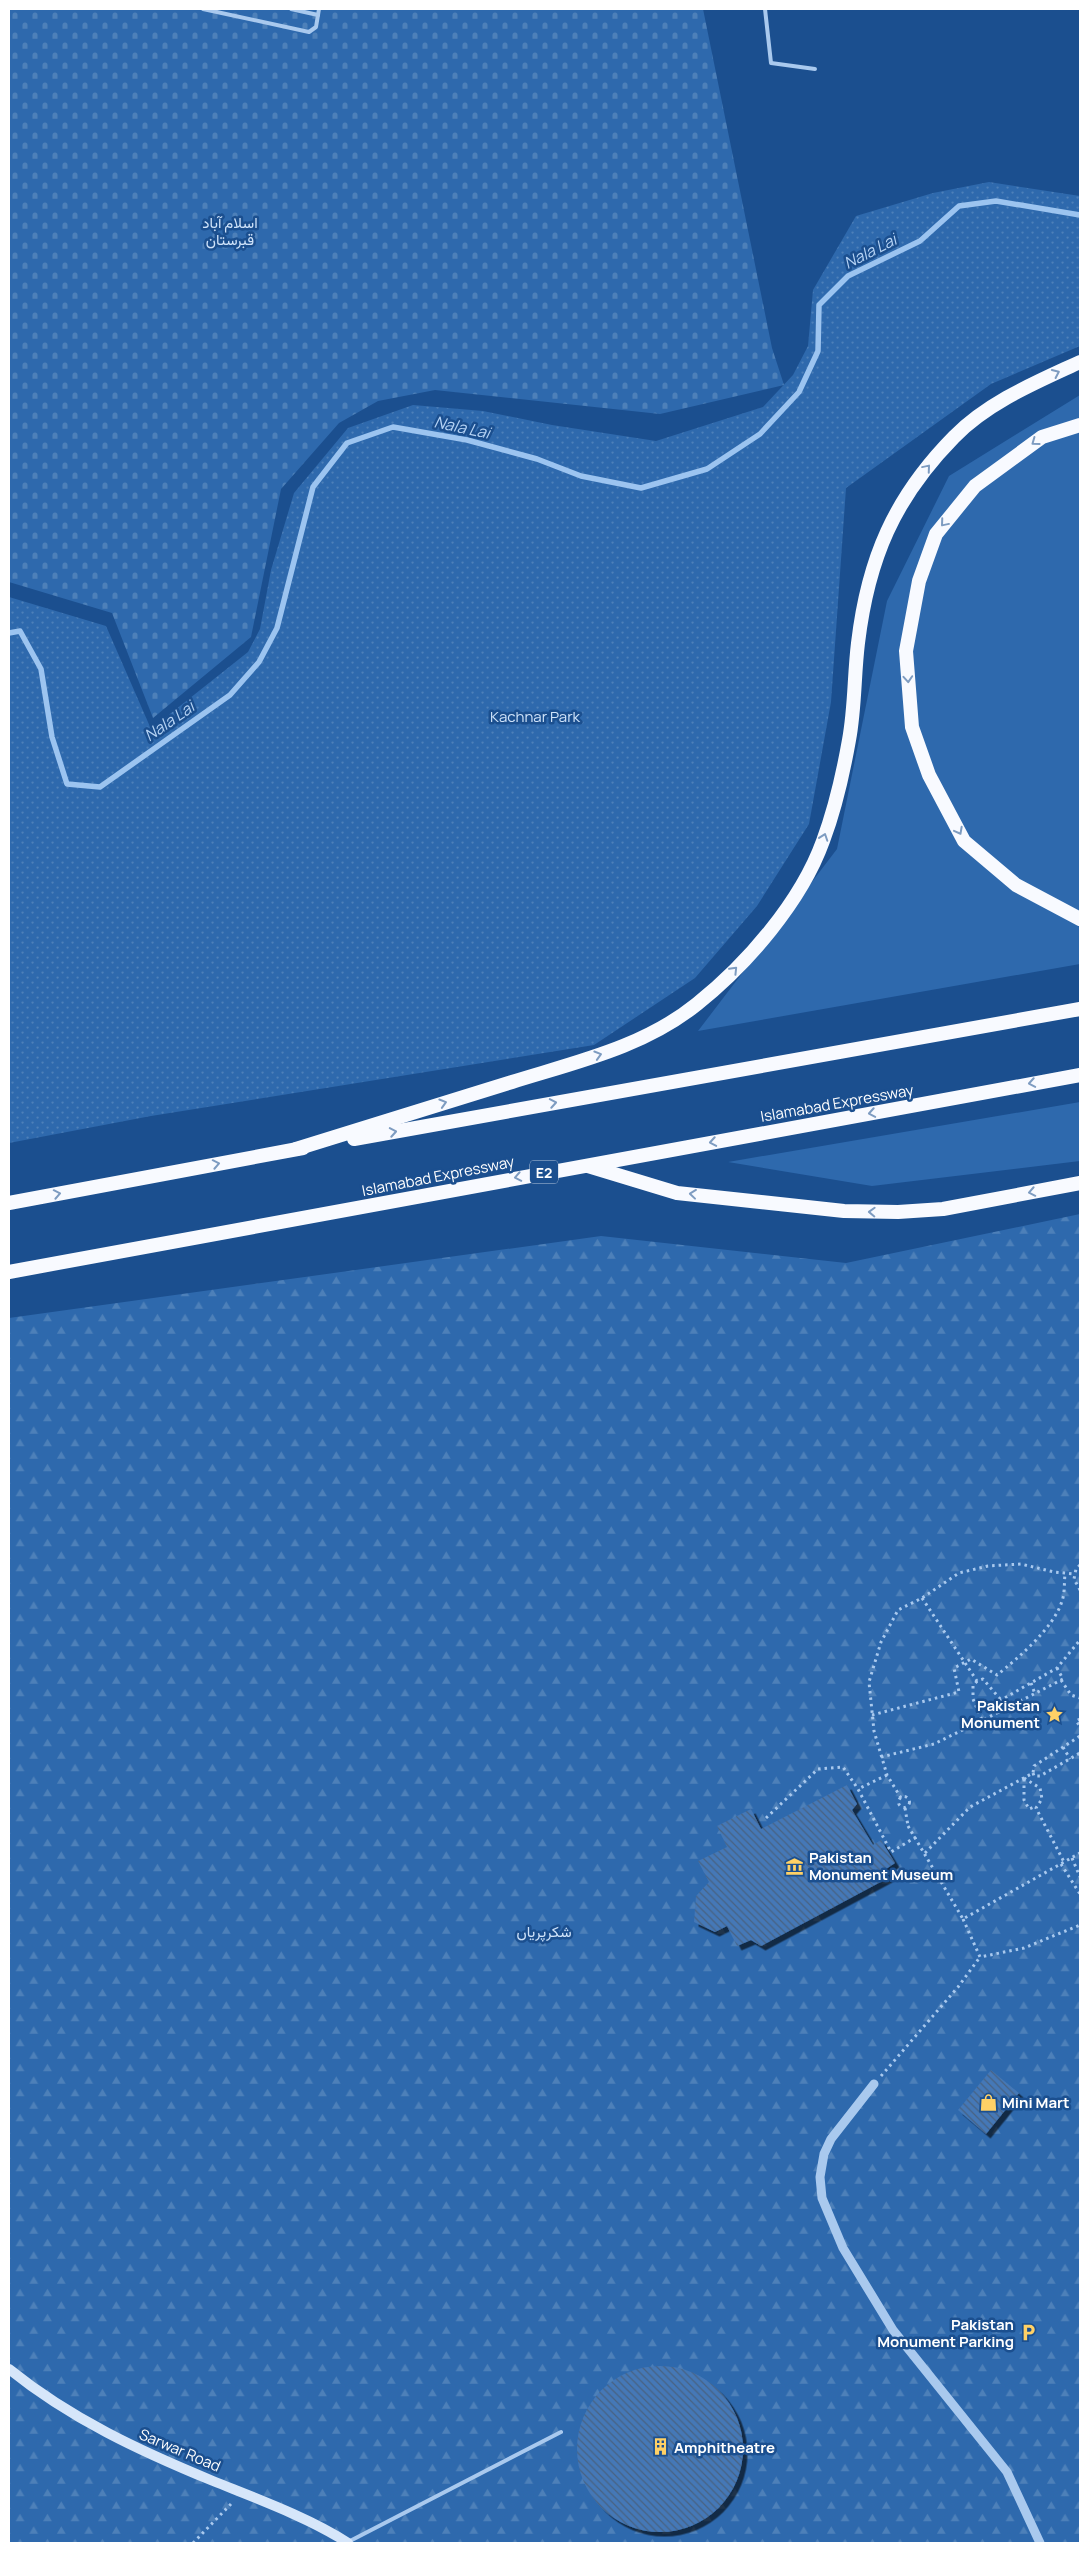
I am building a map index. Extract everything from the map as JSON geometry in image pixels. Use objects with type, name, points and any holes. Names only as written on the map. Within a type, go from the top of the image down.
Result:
[{"type":"highway","points":[[296,1149],[628,1046],[696,1005],[726,978],[758,944],[790,905],[823,842],[842,777],[849,740],[855,698],[858,646],[870,572],[899,507],[938,455],[956,435],[977,418],[1014,395],[1080,362]]},
{"type":"highway","points":[[1080,425],[1042,437],[975,486],[936,534],[919,581],[906,651],[912,728],[929,775],[964,841],[1016,886],[1080,919]]},
{"type":"highway","points":[[9,1203],[296,1149],[1080,1010]]},
{"type":"highway","name":"Islamabad Expressway","points":[[9,1272],[1080,1075]]},
{"type":"highway","points":[[584,1165],[676,1193],[844,1211],[898,1212],[944,1208],[1080,1182]]},
{"type":"main road","name":"Sarwar Road","points":[[9,2370],[56,2404],[132,2446],[241,2492],[347,2543]]},
{"type":"street","points":[[874,2084],[831,2139],[824,2154],[820,2177],[822,2198],[843,2248],[893,2330],[1007,2472],[1040,2543]]},
{"type":"lane","points":[[204,9],[309,32],[316,27],[319,9]]},
{"type":"lane","points":[[290,9],[318,15]]},
{"type":"lane","points":[[765,9],[771,63],[815,69]]},
{"type":"lane","points":[[347,2543],[561,2432]]},
{"type":"path","points":[[905,1808],[898,1804],[900,1798],[887,1775],[881,1757],[874,1731],[869,1682],[881,1642],[898,1610],[922,1598],[959,1573],[988,1566],[1021,1564],[1074,1574]]},
{"type":"path","points":[[1080,1565],[1074,1574],[1075,1584],[1080,1590]]},
{"type":"path","points":[[872,1715],[959,1692],[954,1668],[971,1659],[997,1675],[1030,1648],[1062,1602],[1066,1574]]},
{"type":"path","points":[[922,1598],[977,1681]]},
{"type":"path","points":[[997,1713],[1001,1700],[1057,1668],[1080,1640]]},
{"type":"path","points":[[1057,1668],[1063,1679],[1061,1680],[1071,1695],[1080,1698]]},
{"type":"path","points":[[982,1720],[973,1698],[972,1686],[977,1681],[983,1679],[1001,1700]]},
{"type":"path","points":[[881,1757],[934,1744],[1061,1680]]},
{"type":"path","points":[[1030,1683],[1035,1694]]},
{"type":"path","points":[[1080,1719],[1076,1721],[1080,1726]]},
{"type":"path","points":[[1033,1773],[1034,1766],[1080,1736]]},
{"type":"path","points":[[1063,1747],[1070,1759]]},
{"type":"path","points":[[1033,1773],[1034,1776],[1040,1776],[1080,1753]]},
{"type":"path","points":[[766,1818],[818,1768],[843,1766],[858,1789],[891,1852],[916,1836]]},
{"type":"path","points":[[925,1853],[970,1807],[1033,1773]]},
{"type":"path","points":[[858,1789],[887,1775]]},
{"type":"path","points":[[1024,1778],[1024,1800],[1029,1809],[1034,1807]]},
{"type":"path","points":[[1024,1778],[1040,1788],[1042,1799],[1036,1808],[1080,1894]]},
{"type":"path","points":[[900,1798],[906,1797],[908,1800],[909,1804],[905,1808]]},
{"type":"path","points":[[905,1808],[908,1826],[916,1836],[963,1919],[980,1957]]},
{"type":"path","points":[[963,1919],[1080,1853]]},
{"type":"path","points":[[1072,1858],[1080,1877]]},
{"type":"path","points":[[874,2084],[958,1987],[980,1957],[1024,1948],[1080,1925]]},
{"type":"path","points":[[194,2543],[241,2492]]},
{"type":"green space","name":"اسلام آباد قبرستان","points":[[9,9],[703,9],[772,348],[784,385],[660,414],[435,390],[378,401],[339,423],[281,489],[251,637],[153,718],[112,613],[9,582]]},
{"type":"green space","name":"Kachnar Park","points":[[989,182],[1080,196],[1080,346],[991,384],[846,488],[831,702],[809,824],[757,906],[695,978],[594,1045],[151,1116],[9,1143],[9,597],[106,626],[151,729],[248,652],[260,629],[271,570],[294,493],[348,428],[413,405],[483,411],[552,425],[656,441],[763,407],[793,375],[808,346],[813,290],[856,216],[933,193]]},
{"type":"green space","points":[[1080,395],[1080,964],[698,1031],[837,849],[887,601],[949,476]]},
{"type":"green space","points":[[1080,1102],[1080,1161],[872,1186],[728,1162]]},
{"type":"green space","name":"شکرپریاں","points":[[1080,1214],[1080,2543],[9,2543],[9,1318],[601,1236],[846,1263]]},
{"type":"building","name":"Pakistan Monument Museum","points":[[847,1785],[857,1804],[852,1810],[873,1845],[881,1840],[895,1863],[886,1869],[888,1878],[761,1946],[751,1940],[737,1946],[727,1926],[715,1932],[694,1922],[696,1896],[709,1882],[698,1861],[727,1847],[717,1826],[751,1809],[761,1829]]},
{"type":"building","name":"Mini Mart","points":[[991,2070],[1019,2093],[986,2134],[958,2110]]},
{"type":"building","name":"Amphitheatre","points":[[668,2366],[684,2369],[699,2375],[719,2390],[737,2417],[742,2433],[742,2465],[737,2481],[719,2508],[699,2523],[684,2529],[652,2532],[636,2529],[621,2523],[596,2502],[586,2488],[580,2473],[577,2441],[580,2425],[586,2410],[607,2385],[621,2375],[636,2369]]},
{"type":"waterway","name":"Nala Lai","points":[[9,633],[20,631],[41,669],[52,737],[67,784],[100,787],[230,695],[259,662],[277,628],[313,487],[347,443],[393,427],[467,440],[537,459],[581,476],[641,488],[707,469],[760,434],[799,392],[818,351],[819,305],[848,276],[920,241],[959,206],[996,201],[1080,215]]},
{"type":"place","name":"Pakistan Monument","points":[[1054,1714]]},
{"type":"place","name":"Pakistan Monument Museum","points":[[795,1866]]},
{"type":"place","name":"Mini Mart","points":[[988,2102]]},
{"type":"place","name":"Pakistan Monument Parking","points":[[1028,2333]]},
{"type":"place","name":"Amphitheatre","points":[[660,2447]]}]
